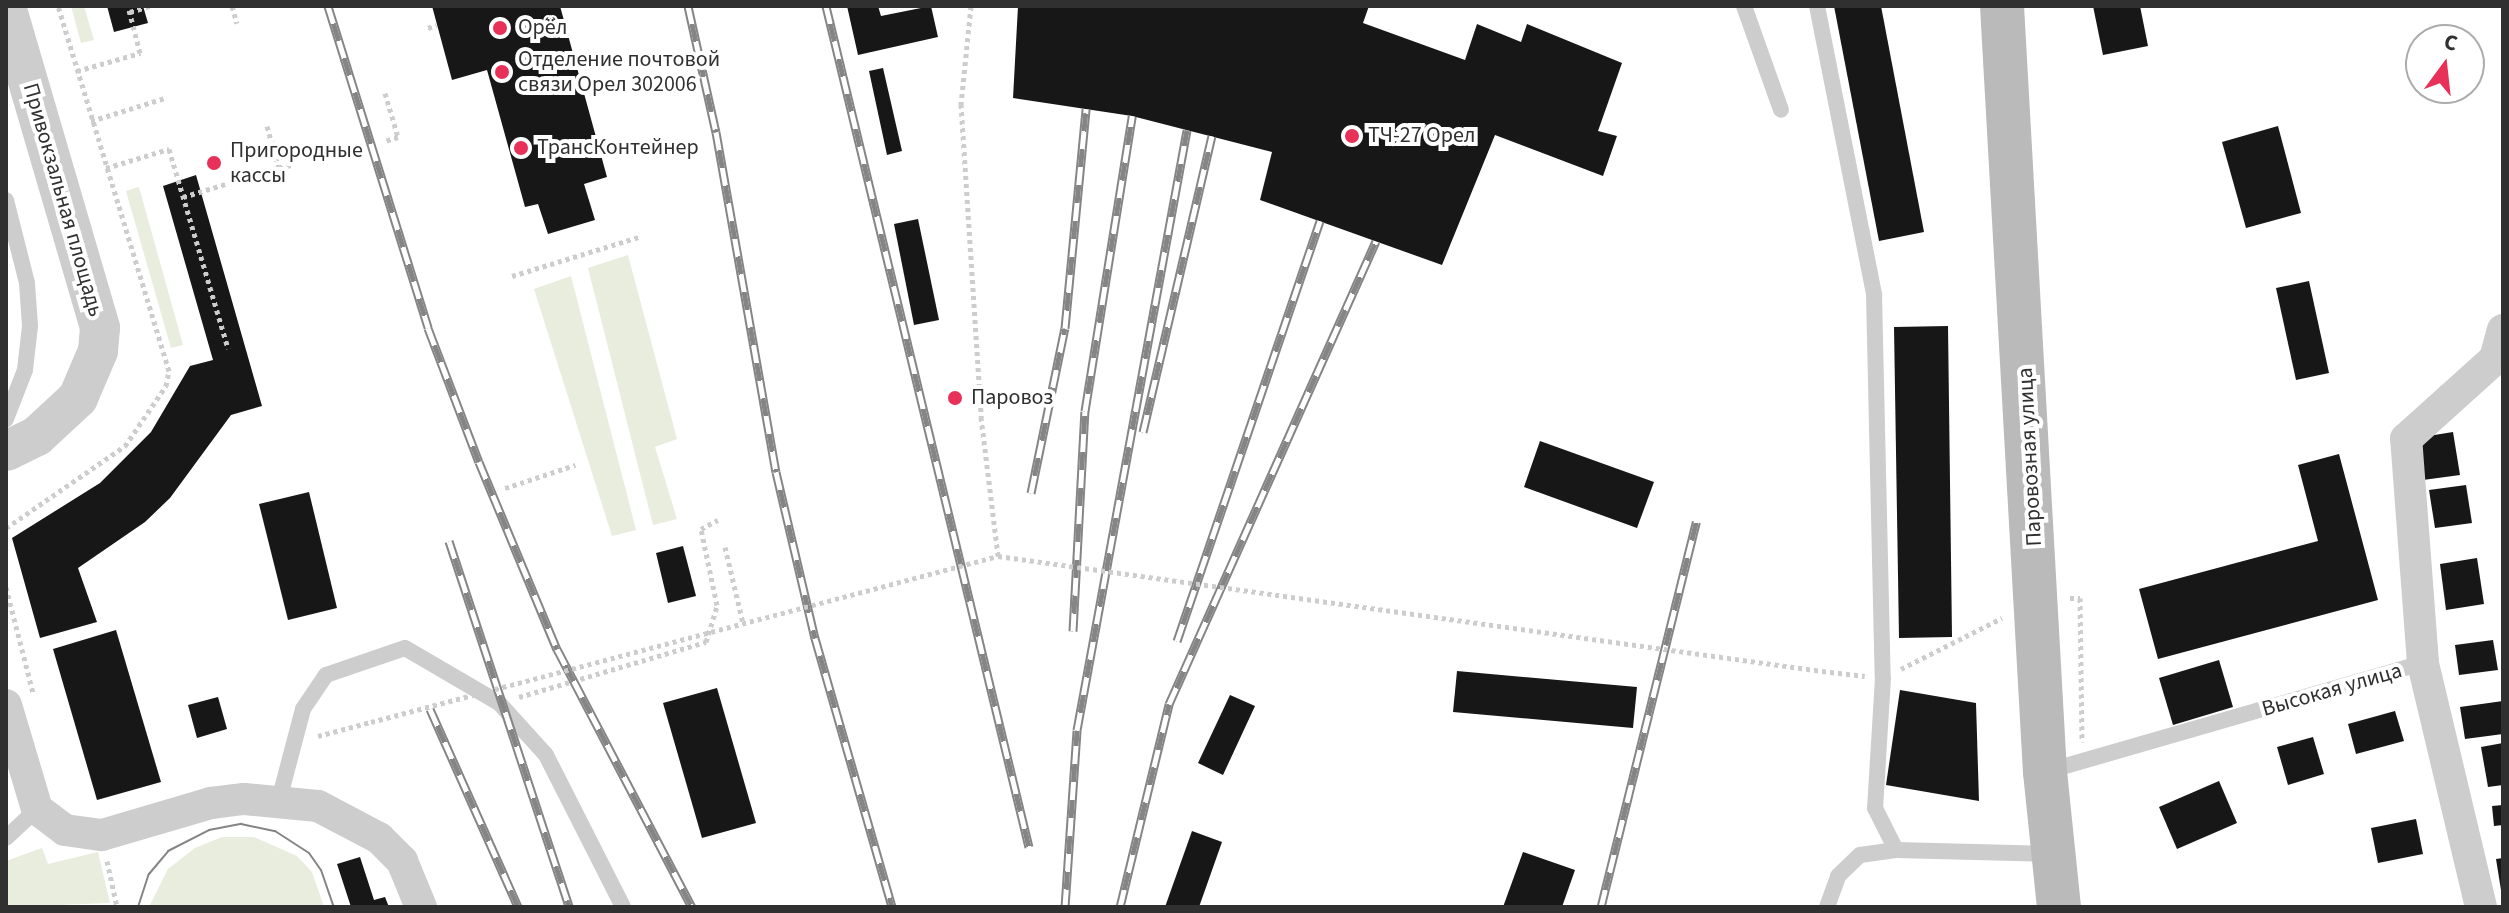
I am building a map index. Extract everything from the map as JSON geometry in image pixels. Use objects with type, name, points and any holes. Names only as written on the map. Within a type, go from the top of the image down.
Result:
[{"type":"main road","name":"Паровозная улица","points":[[2002,6],[2045,772],[2059,907]]},
{"type":"street","name":"Привокзальная площадь","points":[[6,6],[100,328],[98,351],[78,398],[37,436],[6,451]]},
{"type":"street","points":[[2423,663],[2406,439],[2495,359],[2503,330]]},
{"type":"street","name":"Высокая улица","points":[[2423,663],[2481,907]]},
{"type":"street","points":[[6,705],[37,809],[65,830],[102,835],[211,803],[279,800],[318,806],[379,838],[402,861],[421,907]]},
{"type":"lane","points":[[1744,6],[1781,110]]},
{"type":"lane","points":[[1817,6],[1874,295],[1883,678],[1875,808],[1896,850]]},
{"type":"lane","points":[[6,200],[27,283],[30,326],[25,370],[6,419]]},
{"type":"lane","points":[[279,800],[303,709],[326,675],[350,664],[405,648],[499,703],[546,755],[623,907]]},
{"type":"lane","name":"Высокая улица","points":[[2045,772],[2423,663]]},
{"type":"lane","points":[[6,838],[37,809]]},
{"type":"lane","points":[[1827,907],[1838,876],[1860,855],[1896,850],[2053,854]]},
{"type":"path","points":[[58,6],[91,121],[165,98]]},
{"type":"path","points":[[77,71],[140,53],[129,9],[150,6]]},
{"type":"path","points":[[232,6],[237,23]]},
{"type":"path","points":[[971,6],[961,104],[981,417],[998,556]]},
{"type":"path","points":[[428,28],[437,25]]},
{"type":"path","points":[[385,93],[398,137],[385,141]]},
{"type":"path","points":[[267,126],[279,168],[291,165]]},
{"type":"path","points":[[106,168],[169,149],[228,348]]},
{"type":"path","points":[[183,197],[242,179]]},
{"type":"path","points":[[512,276],[639,237]]},
{"type":"path","points":[[505,488],[575,465]]},
{"type":"path","points":[[499,703],[706,642],[717,605],[701,529],[718,520]]},
{"type":"path","points":[[725,547],[743,623]]},
{"type":"path","points":[[338,731],[998,556],[1883,678],[2002,619],[2001,606]]},
{"type":"path","points":[[102,835],[117,907]]},
{"type":"green space","points":[[71,6],[84,6],[94,40],[81,43]]},
{"type":"green space","points":[[139,187],[183,345],[171,348],[126,191]]},
{"type":"green space","points":[[628,255],[677,439],[655,447],[677,519],[653,525],[588,268]]},
{"type":"green space","points":[[571,276],[636,530],[612,536],[534,289]]},
{"type":"green space","points":[[222,837],[254,837],[297,856],[312,872],[324,907],[149,907],[168,869],[195,848]]},
{"type":"green space","points":[[42,848],[48,864],[98,852],[110,903],[7,907],[6,861]]},
{"type":"building","points":[[107,6],[143,6],[148,23],[114,32]]},
{"type":"building","name":"Орёл","points":[[432,6],[560,6],[607,177],[584,184],[595,220],[548,234],[538,204],[525,207],[487,70],[452,80]]},
{"type":"building","points":[[847,6],[878,6],[881,16],[931,6],[938,37],[858,55]]},
{"type":"building","name":"ТЧ-27 Орел","points":[[1018,6],[1369,6],[1363,23],[1465,60],[1477,24],[1521,42],[1527,24],[1622,63],[1598,131],[1617,136],[1603,176],[1495,135],[1442,265],[1260,200],[1272,152],[1132,116],[1013,98]]},
{"type":"building","points":[[1834,6],[1881,6],[1924,232],[1879,241]]},
{"type":"building","points":[[2093,6],[2140,6],[2148,46],[2103,55]]},
{"type":"building","points":[[883,68],[902,151],[887,155],[869,71]]},
{"type":"building","points":[[2278,126],[2301,213],[2246,228],[2222,142]]},
{"type":"building","points":[[196,175],[262,406],[231,415],[170,498],[145,522],[78,568],[97,622],[40,638],[12,538],[100,483],[151,432],[190,366],[213,360],[163,186]]},
{"type":"building","points":[[918,219],[939,320],[914,325],[894,224]]},
{"type":"building","points":[[2309,281],[2329,373],[2296,380],[2276,288]]},
{"type":"building","points":[[1948,326],[1952,637],[1899,638],[1894,327]]},
{"type":"building","points":[[2453,432],[2460,475],[2423,480],[2416,438]]},
{"type":"building","points":[[1540,441],[1654,482],[1637,528],[1524,487]]},
{"type":"building","points":[[2339,454],[2378,600],[2158,659],[2139,589],[2318,541],[2298,465]]},
{"type":"building","points":[[2466,485],[2472,523],[2435,528],[2429,490]]},
{"type":"building","points":[[309,492],[337,608],[288,620],[259,504]]},
{"type":"building","points":[[683,546],[696,596],[668,603],[656,553]]},
{"type":"building","points":[[2477,558],[2484,604],[2446,610],[2440,564]]},
{"type":"building","points":[[116,630],[161,782],[97,800],[53,649]]},
{"type":"building","points":[[2493,640],[2498,670],[2459,675],[2455,645]]},
{"type":"building","points":[[2219,660],[2233,707],[2173,725],[2159,678]]},
{"type":"building","points":[[1457,671],[1637,687],[1633,728],[1453,712]]},
{"type":"building","points":[[717,688],[756,823],[702,838],[663,703]]},
{"type":"building","points":[[1900,690],[1976,703],[1979,801],[1886,785]]},
{"type":"building","points":[[1230,695],[1255,706],[1223,775],[1198,763]]},
{"type":"building","points":[[218,697],[227,729],[197,738],[188,705]]},
{"type":"building","points":[[2503,701],[2503,734],[2465,739],[2460,707]]},
{"type":"building","points":[[2395,711],[2404,741],[2356,754],[2348,724]]},
{"type":"building","points":[[2313,737],[2324,774],[2288,785],[2277,747]]},
{"type":"building","points":[[2503,743],[2503,785],[2488,787],[2481,747]]},
{"type":"building","points":[[2219,781],[2237,823],[2177,849],[2159,807]]},
{"type":"building","points":[[2503,805],[2503,825],[2494,826],[2492,806]]},
{"type":"building","points":[[2416,819],[2423,854],[2378,863],[2371,828]]},
{"type":"building","points":[[1192,831],[1222,842],[1199,907],[1165,907]]},
{"type":"building","points":[[1523,852],[1575,870],[1562,907],[1503,907]]},
{"type":"building","points":[[360,857],[374,900],[385,897],[389,907],[351,907],[337,864]]},
{"type":"building","points":[[2503,858],[2503,890],[2501,890],[2496,859]]},
{"type":"tram line","points":[[138,907],[149,874],[168,851],[209,830],[241,824],[275,831],[309,853],[321,870],[334,907]]},
{"type":"railway","points":[[328,6],[428,328],[479,462],[557,649],[692,907]]},
{"type":"railway","points":[[688,6],[716,132],[776,472],[815,638],[892,907]]},
{"type":"railway","points":[[826,6],[1029,847]]},
{"type":"railway","points":[[1031,493],[1065,328],[1086,109]]},
{"type":"railway","points":[[1073,631],[1085,411],[1132,116]]},
{"type":"railway","points":[[1065,907],[1077,730],[1187,130]]},
{"type":"railway","points":[[1143,432],[1212,136]]},
{"type":"railway","points":[[1177,641],[1320,221]]},
{"type":"railway","points":[[1120,907],[1169,704],[1376,241]]},
{"type":"railway","points":[[1601,907],[1696,522]]},
{"type":"railway","points":[[449,541],[569,907]]},
{"type":"railway","points":[[430,709],[518,907]]},
{"type":"place","name":"Орёл","points":[[500,28]]},
{"type":"place","name":"Отделение почтовой связи Орел 302006","points":[[502,72]]},
{"type":"place","name":"ТЧ-27 Орел","points":[[1352,136]]},
{"type":"place","name":"ТрансКонтейнер","points":[[521,148]]},
{"type":"place","name":"Пригородные кассы","points":[[214,163]]},
{"type":"place","name":"Паровоз","points":[[955,398]]}]
